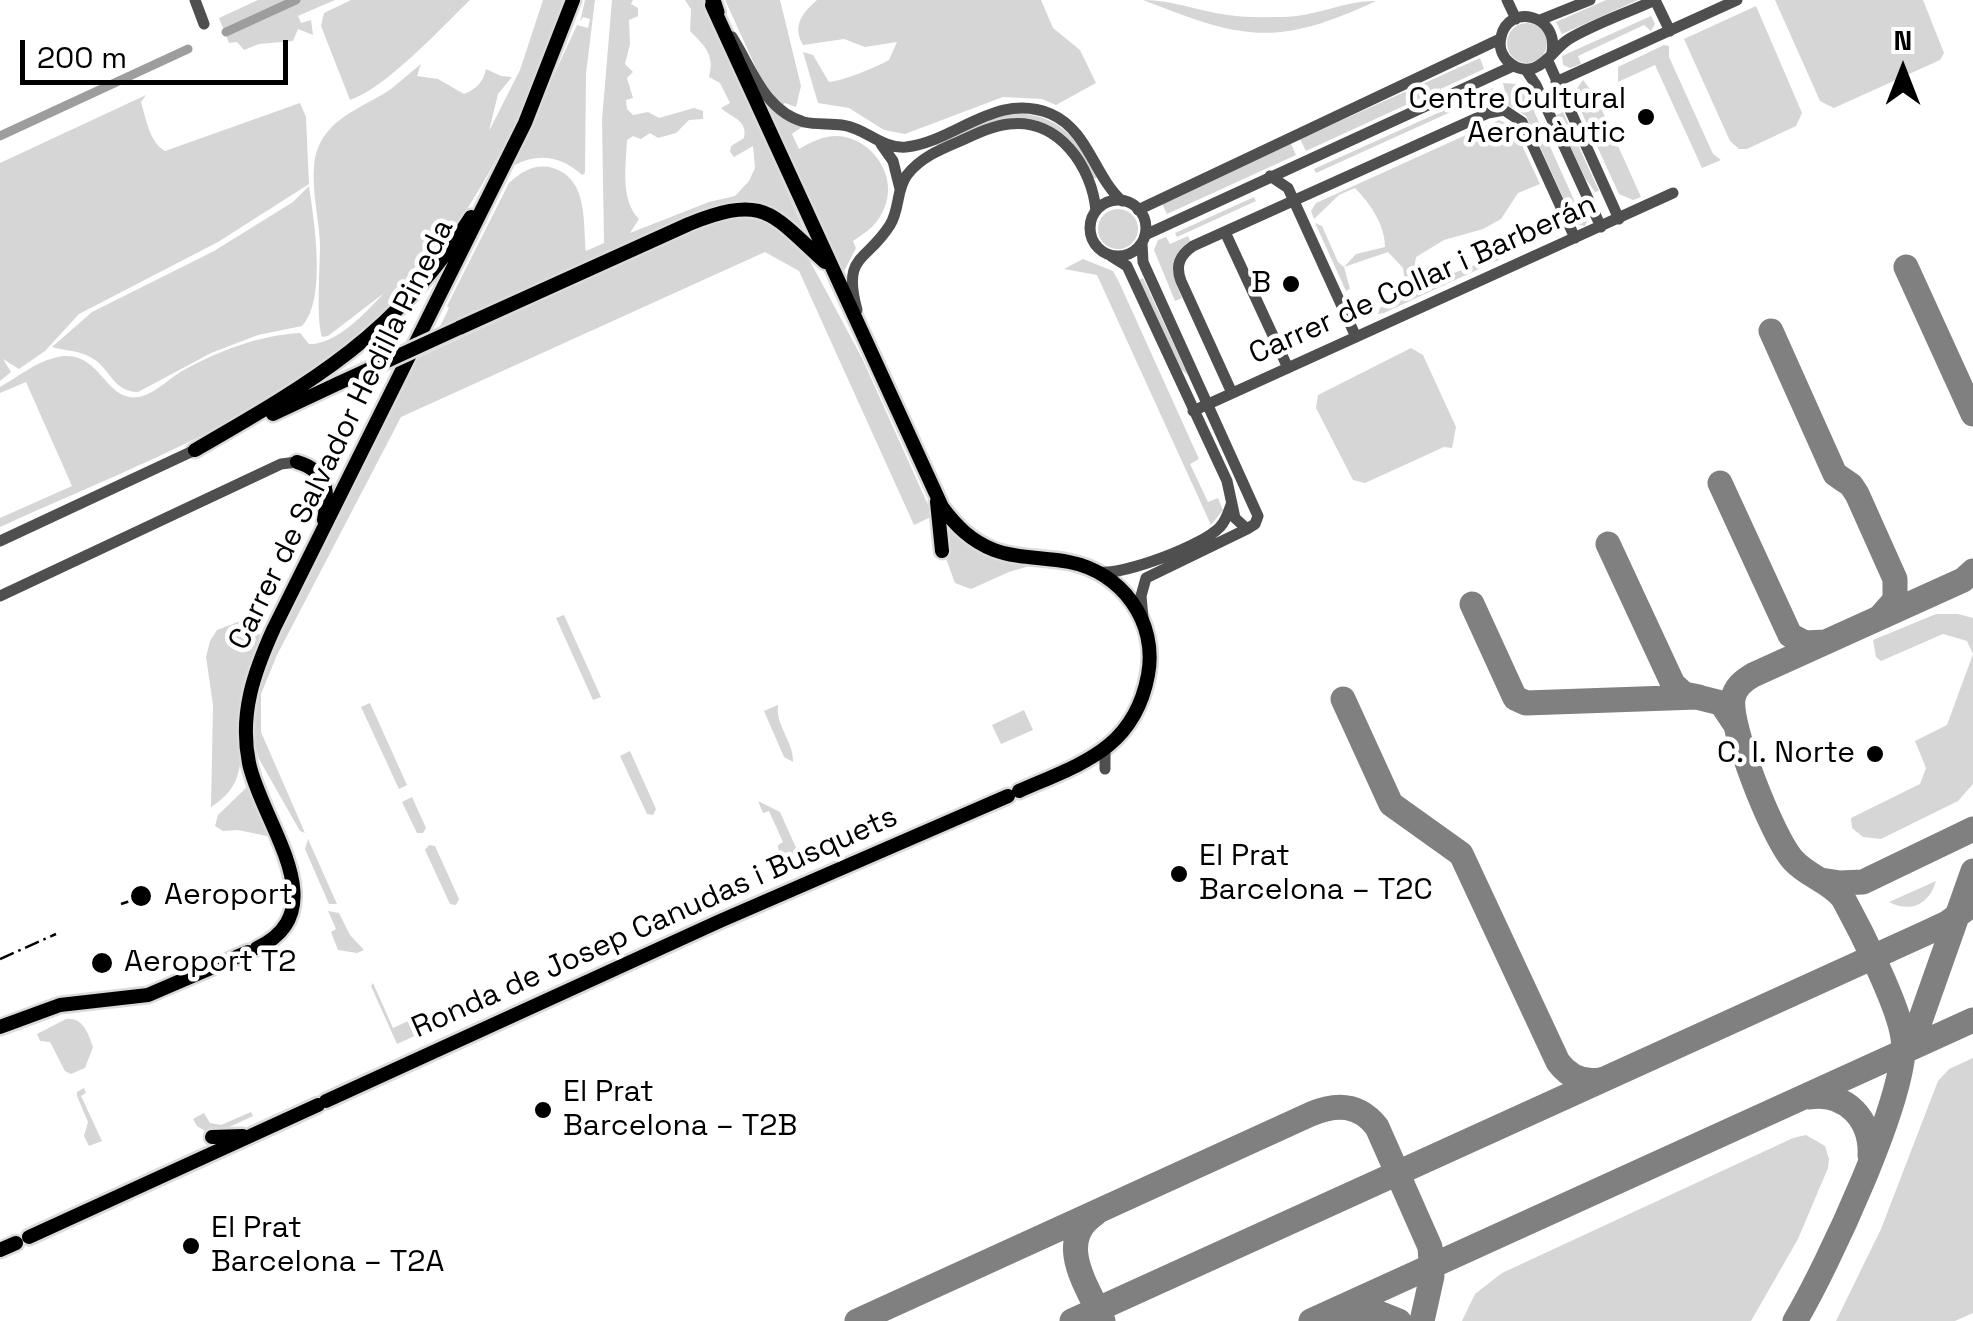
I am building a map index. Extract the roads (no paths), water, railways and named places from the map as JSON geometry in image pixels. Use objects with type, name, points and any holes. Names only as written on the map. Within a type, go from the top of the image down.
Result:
[{"type":"main road","name":"Carrer de Salvador Hedilla Pineda","points":[[0,1027],[60,1006],[148,995],[252,950],[284,931],[292,915],[295,891],[249,763],[249,695],[274,628],[504,166],[556,50],[573,0]]},
{"type":"main road","points":[[713,4],[936,497],[958,528],[984,546],[1011,555],[1066,561],[1096,571],[1125,592],[1144,622]]},
{"type":"main road","points":[[195,450],[316,378],[369,338],[399,310],[437,263],[504,166]]},
{"type":"main road","points":[[195,450],[688,224],[726,211],[759,211],[781,220],[829,266]]},
{"type":"main road","points":[[297,462],[314,470],[326,485],[322,535]]},
{"type":"main road","points":[[936,497],[942,551]]},
{"type":"main road","name":"Ronda de Josep Canudas i Busquets","points":[[0,1250],[720,922],[1089,762],[1119,738],[1146,683],[1150,650],[1144,622]]},
{"type":"main road","points":[[212,1137],[249,1136]]},
{"type":"street","points":[[195,0],[204,24]]},
{"type":"street","points":[[1507,0],[1516,18]]},
{"type":"street","points":[[1540,20],[1590,0]]},
{"type":"street","points":[[1111,256],[1129,254],[1143,239],[1294,164],[1520,68],[1538,68],[1570,39],[1655,0],[1670,30]]},
{"type":"street","points":[[1556,82],[1737,0]]},
{"type":"street","points":[[713,4],[760,88],[781,111],[801,121],[863,130],[881,144],[893,161],[900,189]]},
{"type":"street","points":[[1138,210],[1500,39],[1508,24],[1528,16],[1540,20],[1552,33],[1550,56],[1556,82],[1619,218]]},
{"type":"street","points":[[1500,39],[1504,57],[1520,68],[1600,227]]},
{"type":"street","points":[[881,144],[905,147],[1003,109],[1037,109],[1060,118],[1080,136],[1109,189],[1138,210],[1146,224],[1143,262],[1258,516],[1247,529],[1186,552],[1131,570],[1096,571]]},
{"type":"street","points":[[1232,393],[1178,273],[1184,253],[1484,114],[1504,110],[1522,122],[1575,238]]},
{"type":"street","points":[[865,343],[852,274],[863,253],[890,226],[908,174],[926,156],[991,128],[1011,123],[1056,135],[1070,148],[1091,182],[1096,211],[1090,231],[1092,240],[1103,252],[1127,266],[1226,481],[1235,518],[1247,529]]},
{"type":"street","points":[[1288,188],[1294,164]]},
{"type":"street","points":[[1270,176],[1288,188],[1356,337]]},
{"type":"street","name":"Carrer de Collar i Barberán","points":[[1193,410],[1674,194]]},
{"type":"street","points":[[1096,211],[1103,204],[1122,201]]},
{"type":"street","points":[[1225,232],[1288,368]]},
{"type":"street","points":[[0,541],[195,450]]},
{"type":"street","points":[[0,596],[281,464],[297,462]]},
{"type":"street","points":[[1144,622],[1140,596],[1146,578],[1219,528],[1232,501]]},
{"type":"street","points":[[1105,769],[1106,750]]},
{"type":"waterway","points":[[226,32],[296,0]]},
{"type":"waterway","points":[[0,136],[188,49]]},
{"type":"railway","points":[[121,904],[130,901]]},
{"type":"railway","points":[[0,959],[56,934]]},
{"type":"place","name":"Centre Cultural Aeronàutic","points":[[1646,117]]},
{"type":"place","name":"B","points":[[1291,284]]},
{"type":"place","name":"C. I. Norte","points":[[1875,754]]},
{"type":"place","name":"El Prat Barcelona – T2C","points":[[1179,874]]},
{"type":"place","name":"Aeroport","points":[[141,896]]},
{"type":"place","name":"Aeroport T2","points":[[102,963]]},
{"type":"place","name":"El Prat Barcelona – T2B","points":[[543,1110]]},
{"type":"place","name":"El Prat Barcelona – T2A","points":[[191,1246]]}]
